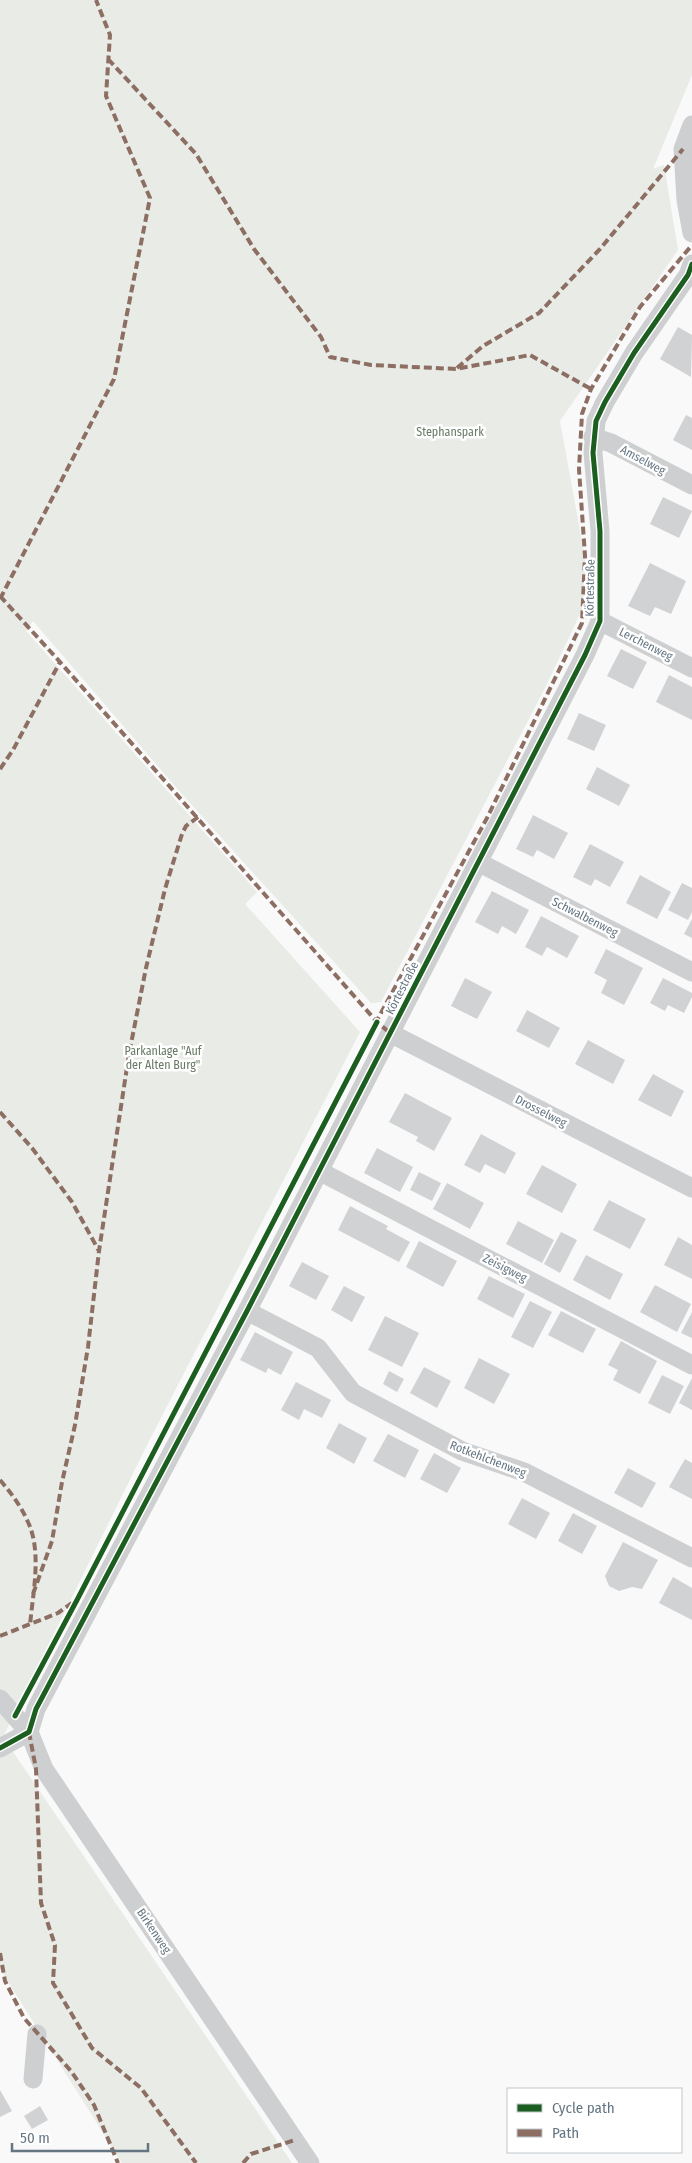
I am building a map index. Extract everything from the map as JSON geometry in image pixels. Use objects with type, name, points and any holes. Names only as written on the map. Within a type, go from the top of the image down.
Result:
[{"type":"street","points":[[692,125],[683,149],[686,200],[692,233]]},
{"type":"street","name":"Körtestraße","points":[[29,1732],[36,1709],[247,1310],[586,655],[600,621],[600,531],[593,436],[596,421],[634,353],[688,275],[692,264]]},
{"type":"street","name":"Amselweg","points":[[593,436],[611,443],[692,485]]},
{"type":"street","name":"Lerchenweg","points":[[600,621],[692,668]]},
{"type":"street","name":"Schwalbenweg","points":[[478,862],[692,972]]},
{"type":"street","name":"Drosselweg","points":[[390,1033],[692,1188]]},
{"type":"street","name":"Zeisigweg","points":[[319,1171],[692,1365]]},
{"type":"street","name":"Rotkehlchenweg","points":[[247,1310],[318,1348],[353,1393],[462,1452],[524,1472],[692,1558]]},
{"type":"street","name":"Birkenweg","points":[[0,1699],[29,1732],[44,1769],[310,2163]]},
{"type":"street","points":[[0,1748],[29,1732]]},
{"type":"street","points":[[33,2079],[37,2034]]},
{"type":"green space","points":[[0,0],[692,0],[692,75],[653,169],[664,165],[678,250],[560,421],[591,591],[544,690],[381,1002],[371,1003],[181,793],[33,621],[26,631],[257,892],[245,904],[360,1032],[148,1443],[3,1737],[292,2163],[122,2163],[0,1969]]},
{"type":"building","points":[[678,327],[692,335],[691,377],[660,359]]},
{"type":"building","points":[[686,415],[692,418],[692,450],[673,440]]},
{"type":"building","points":[[663,497],[692,511],[679,538],[650,524]]},
{"type":"building","points":[[650,563],[686,581],[671,614],[655,607],[650,616],[628,606]]},
{"type":"building","points":[[621,649],[647,662],[633,689],[607,676]]},
{"type":"building","points":[[669,675],[692,687],[692,720],[656,702]]},
{"type":"building","points":[[579,713],[606,725],[594,751],[567,739]]},
{"type":"building","points":[[597,767],[630,785],[619,806],[586,789]]},
{"type":"building","points":[[533,815],[568,833],[554,859],[537,850],[533,857],[516,849]]},
{"type":"building","points":[[590,844],[624,862],[610,887],[595,879],[591,886],[573,877]]},
{"type":"building","points":[[640,875],[671,892],[657,919],[626,903]]},
{"type":"building","points":[[682,883],[692,888],[692,912],[688,920],[668,910]]},
{"type":"building","points":[[492,891],[529,910],[516,934],[502,926],[498,934],[475,922]]},
{"type":"building","points":[[541,916],[579,936],[567,958],[547,947],[542,956],[525,947]]},
{"type":"building","points":[[692,919],[692,938],[684,934]]},
{"type":"building","points":[[606,949],[643,968],[624,1005],[601,993],[607,980],[594,973]]},
{"type":"building","points":[[465,978],[492,992],[477,1019],[451,1006]]},
{"type":"building","points":[[663,978],[692,993],[684,1013],[668,1005],[665,1011],[650,1003]]},
{"type":"building","points":[[527,1010],[560,1028],[549,1048],[516,1031]]},
{"type":"building","points":[[588,1040],[625,1060],[613,1084],[575,1064]]},
{"type":"building","points":[[653,1074],[684,1091],[671,1117],[638,1100]]},
{"type":"building","points":[[405,1093],[452,1118],[434,1151],[416,1141],[418,1137],[389,1122]]},
{"type":"building","points":[[481,1134],[516,1153],[505,1174],[485,1164],[480,1173],[464,1165]]},
{"type":"building","points":[[377,1148],[413,1167],[400,1192],[364,1173]]},
{"type":"building","points":[[542,1165],[577,1184],[562,1213],[526,1194]]},
{"type":"building","points":[[419,1172],[441,1183],[432,1201],[410,1190]]},
{"type":"building","points":[[447,1183],[484,1203],[470,1229],[433,1209]]},
{"type":"building","points":[[609,1200],[646,1219],[630,1249],[593,1230]]},
{"type":"building","points":[[350,1206],[388,1226],[386,1229],[410,1242],[399,1262],[338,1230]]},
{"type":"building","points":[[518,1221],[554,1240],[542,1263],[506,1244]]},
{"type":"building","points":[[561,1232],[577,1240],[560,1273],[544,1264]]},
{"type":"building","points":[[678,1237],[692,1245],[692,1279],[664,1265]]},
{"type":"building","points":[[419,1241],[457,1261],[443,1287],[406,1267]]},
{"type":"building","points":[[586,1255],[623,1274],[610,1300],[573,1280]]},
{"type":"building","points":[[302,1262],[329,1276],[316,1300],[289,1286]]},
{"type":"building","points":[[489,1276],[525,1294],[513,1318],[477,1299]]},
{"type":"building","points":[[655,1285],[691,1304],[677,1332],[640,1312]]},
{"type":"building","points":[[344,1286],[365,1297],[352,1322],[331,1310]]},
{"type":"building","points":[[530,1301],[552,1312],[533,1348],[511,1337]]},
{"type":"building","points":[[561,1311],[596,1329],[583,1353],[548,1335]]},
{"type":"building","points":[[692,1312],[692,1338],[681,1333]]},
{"type":"building","points":[[385,1316],[419,1333],[402,1367],[368,1350]]},
{"type":"building","points":[[255,1332],[293,1352],[281,1375],[268,1368],[266,1373],[240,1360]]},
{"type":"building","points":[[621,1341],[657,1361],[640,1394],[613,1380],[618,1370],[608,1365]]},
{"type":"building","points":[[479,1358],[510,1374],[494,1404],[464,1388]]},
{"type":"building","points":[[424,1367],[451,1381],[437,1408],[410,1393]]},
{"type":"building","points":[[389,1371],[404,1379],[397,1392],[383,1384]]},
{"type":"building","points":[[662,1375],[684,1386],[670,1414],[648,1403]]},
{"type":"building","points":[[692,1378],[692,1410],[679,1403]]},
{"type":"building","points":[[296,1382],[331,1400],[322,1418],[304,1409],[299,1420],[281,1410]]},
{"type":"building","points":[[339,1423],[367,1438],[354,1464],[326,1448]]},
{"type":"building","points":[[388,1434],[419,1450],[405,1478],[373,1461]]},
{"type":"building","points":[[434,1453],[461,1468],[447,1493],[420,1479]]},
{"type":"building","points":[[685,1459],[692,1463],[692,1499],[669,1487]]},
{"type":"building","points":[[628,1468],[656,1483],[642,1508],[614,1493]]},
{"type":"building","points":[[522,1498],[550,1513],[536,1539],[508,1524]]},
{"type":"building","points":[[573,1513],[597,1526],[582,1554],[558,1541]]},
{"type":"building","points":[[623,1542],[658,1560],[642,1589],[632,1587],[619,1591],[609,1586],[605,1576]]},
{"type":"building","points":[[673,1577],[692,1588],[692,1620],[659,1603]]},
{"type":"building","points":[[0,2090],[12,2111],[0,2117]]},
{"type":"building","points":[[40,2106],[48,2120],[32,2129],[24,2116]]},
{"type":"marked path","points":[[0,599],[114,379],[150,198],[106,96],[110,35],[96,0]]},
{"type":"marked path","points":[[108,59],[196,154],[254,249],[321,337],[330,357],[371,365],[456,369],[530,355],[591,389]]},
{"type":"marked path","points":[[457,368],[483,346],[539,313],[600,249],[683,149]]},
{"type":"marked path","points":[[375,1024],[487,818],[582,623],[585,556],[579,469],[582,414],[591,389],[640,307],[692,245]]},
{"type":"marked path","points":[[0,596],[377,1022],[390,1033]]},
{"type":"marked path","points":[[0,769],[13,750],[60,662]]},
{"type":"marked path","points":[[33,1594],[52,1541],[62,1482],[75,1425],[88,1347],[99,1251],[129,1054],[146,968],[165,889],[182,834],[186,826],[198,817]]},
{"type":"marked path","points":[[0,1112],[32,1148],[72,1202],[99,1251]]},
{"type":"marked path","points":[[0,1480],[12,1495],[28,1522],[35,1546],[36,1559],[30,1625]]},
{"type":"marked path","points":[[0,1636],[58,1613],[72,1603]]},
{"type":"marked path","points":[[29,1732],[36,1769],[41,1903],[55,1945],[53,1983],[92,2048],[141,2088],[196,2163]]},
{"type":"marked path","points":[[0,1953],[5,1981],[24,2018],[71,2071],[94,2105],[118,2163]]},
{"type":"marked path","points":[[243,2163],[251,2154],[295,2140]]},
{"type":"cycle path","points":[[0,1748],[29,1732],[36,1709],[247,1311],[585,655],[600,621],[600,531],[593,453],[596,421],[634,353],[688,275],[692,264]]},
{"type":"cycle path","points":[[15,1716],[377,1022]]},
{"type":"park label","name":"Stephanspark","points":[[450,432]]},
{"type":"park label","name":"Parkanlage \"Auf der Alten Burg\"","points":[[163,1058]]}]
